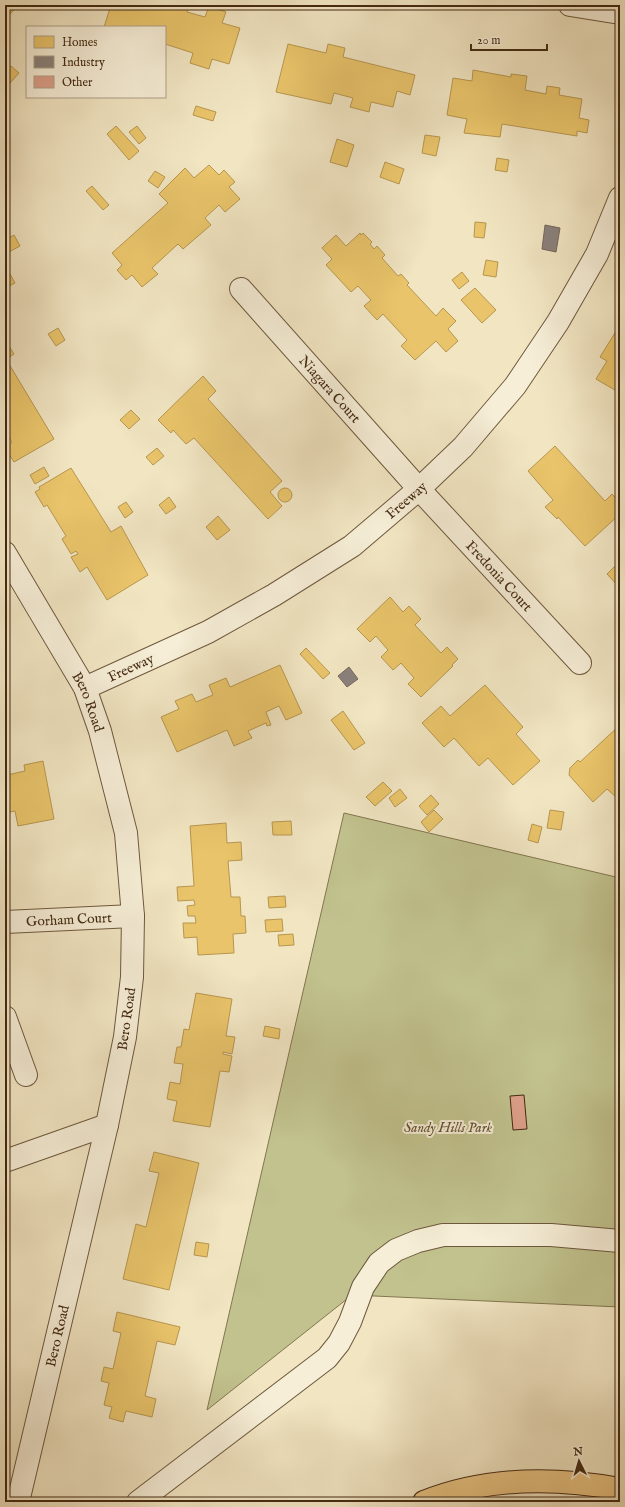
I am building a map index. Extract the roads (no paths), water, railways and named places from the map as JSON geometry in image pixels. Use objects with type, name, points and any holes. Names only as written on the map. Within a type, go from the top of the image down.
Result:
[{"type":"highway","points":[[424,1502],[473,1488],[513,1482],[550,1480],[620,1489]]},
{"type":"street","points":[[570,5],[620,13]]},
{"type":"street","name":"Freeway","points":[[85,688],[208,632],[274,595],[352,546],[419,489],[463,447],[516,386],[558,322],[597,254],[620,198]]},
{"type":"street","name":"Niagara Court","points":[[241,289],[419,489]]},
{"type":"street","name":"Fredonia Court","points":[[419,489],[580,663]]},
{"type":"street","name":"Bero Road","points":[[5,553],[85,688],[100,730],[126,833],[133,916],[132,977],[126,1037],[107,1125],[18,1502]]},
{"type":"street","name":"Gorham Court","points":[[5,922],[133,916]]},
{"type":"street","points":[[5,1017],[26,1075]]},
{"type":"street","points":[[5,1161],[107,1125]]},
{"type":"street","points":[[138,1502],[327,1358],[339,1343],[350,1322],[363,1287],[379,1263],[396,1250],[418,1241],[443,1235],[551,1235],[620,1241]]},
{"type":"park label","name":"Sandy Hills Park","points":[[448,1127]]}]
